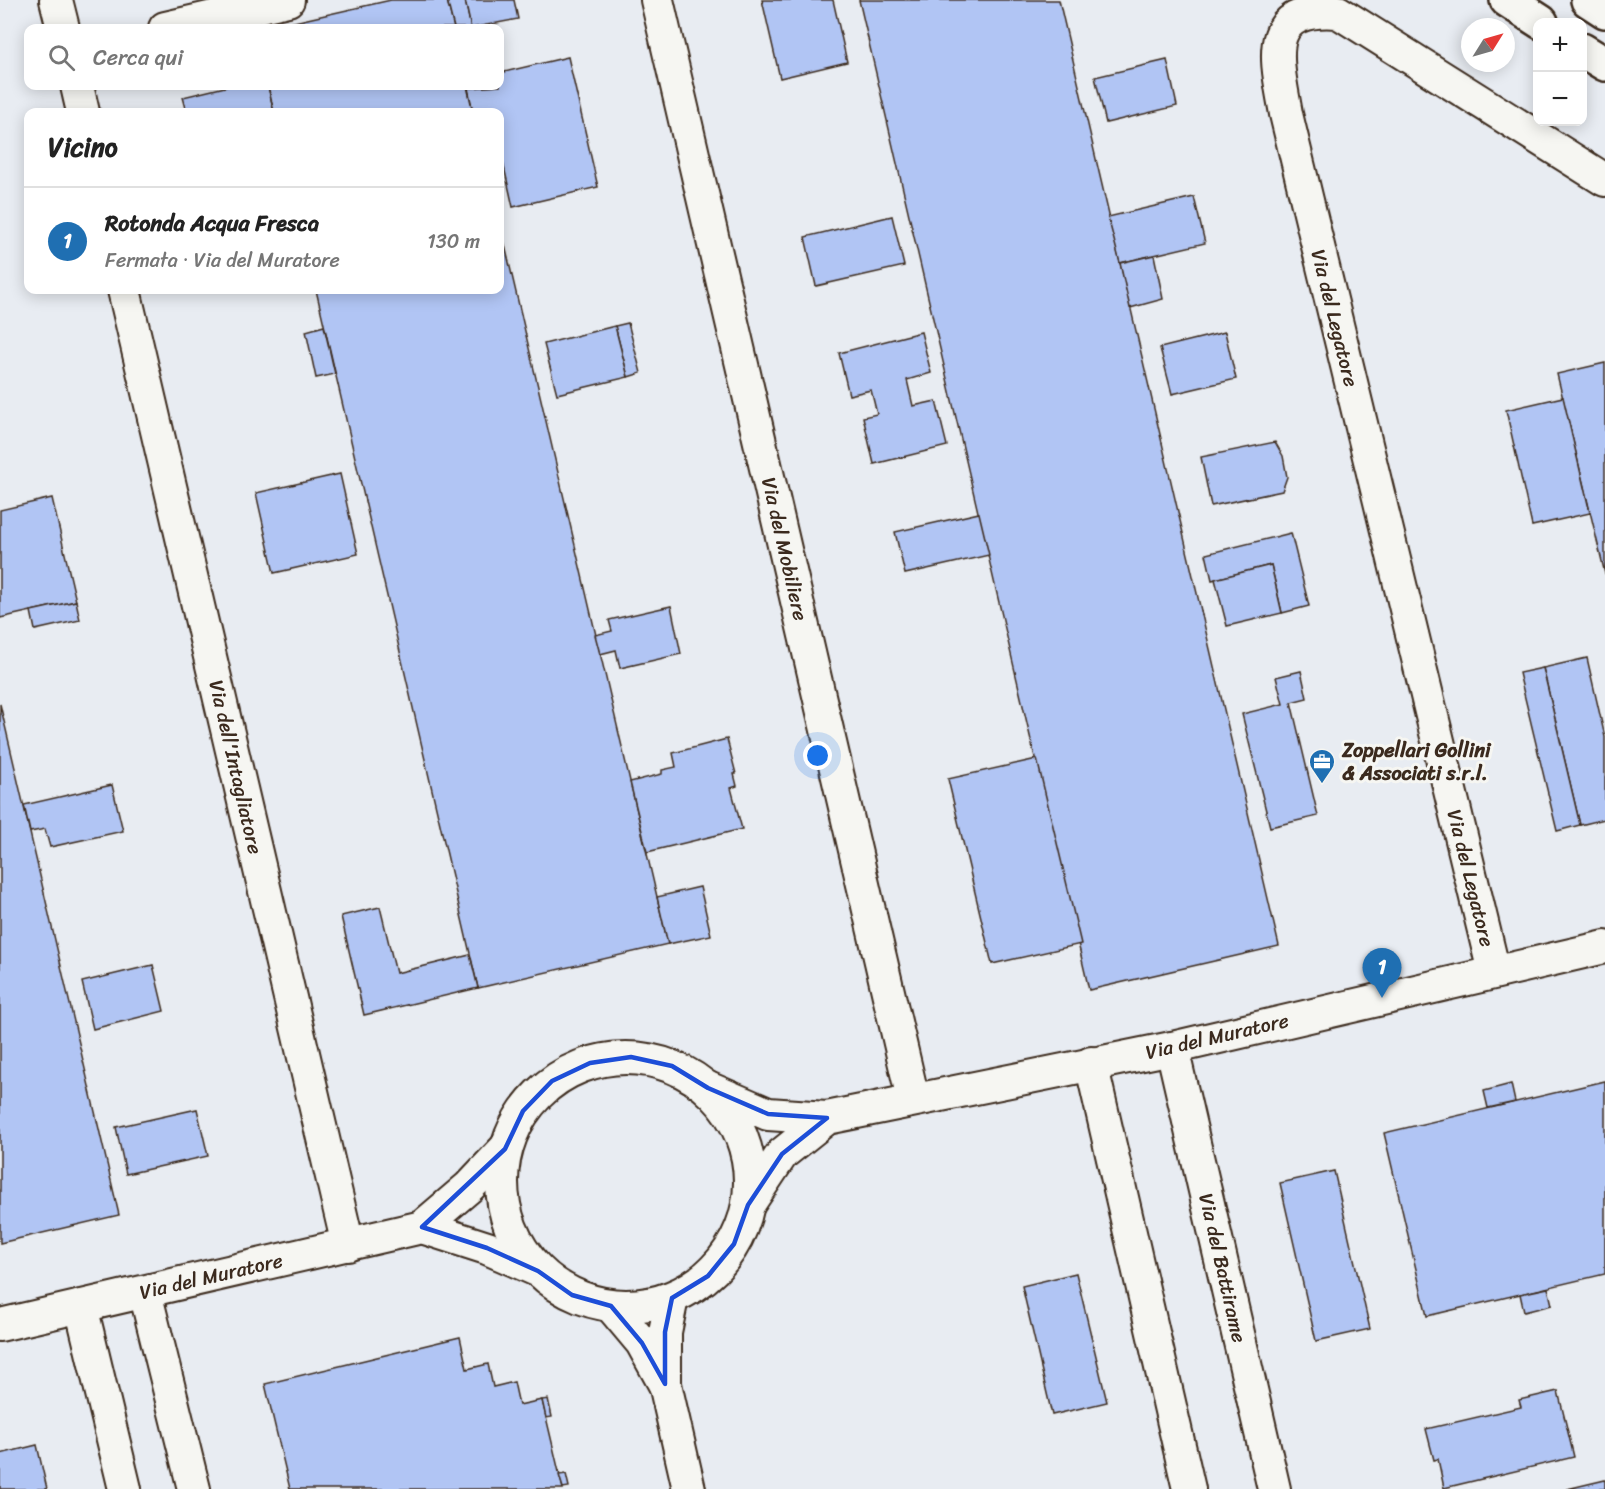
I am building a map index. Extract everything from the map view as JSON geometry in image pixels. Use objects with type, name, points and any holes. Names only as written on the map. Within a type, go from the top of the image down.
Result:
[{"type":"main road","points":[[1507,0],[1535,18]]},
{"type":"main road","points":[[1588,0],[1605,11]]},
{"type":"main road","points":[[1587,53],[1605,64]]},
{"type":"street","points":[[56,0],[62,24]]},
{"type":"street","points":[[183,24],[288,0]]},
{"type":"street","name":"Via del Mobiliere","points":[[657,0],[914,1099]]},
{"type":"street","name":"Via del Legatore","points":[[1494,972],[1286,114],[1276,56],[1280,35],[1291,20],[1316,10],[1338,12],[1605,180]]},
{"type":"street","points":[[78,90],[82,108]]},
{"type":"street","name":"Via dell'Intagliatore","points":[[125,294],[348,1245]]},
{"type":"street","name":"Via del Muratore","points":[[708,1088],[768,1114],[827,1118],[1172,1048],[1605,947]]},
{"type":"street","name":"Via del Battirame","points":[[1172,1048],[1274,1489]]},
{"type":"street","points":[[422,1227],[487,1248],[538,1271],[572,1295],[611,1306],[642,1306],[672,1298],[708,1276],[734,1244],[748,1205],[749,1162],[735,1122],[708,1088],[672,1066],[631,1057],[590,1063],[552,1081],[523,1111],[506,1149],[501,1182],[506,1215],[518,1245],[538,1271]]},
{"type":"street","points":[[1090,1064],[1189,1489]]},
{"type":"street","name":"Via del Muratore","points":[[748,1205],[782,1154],[827,1118]]},
{"type":"street","name":"Via del Muratore","points":[[0,1324],[422,1227],[470,1187],[506,1149]]},
{"type":"street","points":[[145,1292],[194,1489]]},
{"type":"street","points":[[672,1298],[665,1332],[665,1383],[689,1489]]},
{"type":"street","points":[[81,1306],[124,1489]]},
{"type":"street","points":[[611,1306],[642,1343],[665,1383]]},
{"type":"highlighted area","points":[[631,1057],[672,1066],[708,1088],[768,1114],[827,1118],[782,1154],[748,1205],[734,1244],[708,1276],[672,1298],[665,1332],[665,1384],[642,1343],[611,1306],[572,1295],[538,1271],[487,1248],[422,1227],[505,1149],[523,1111],[552,1081],[590,1063]]},
{"type":"building","points":[[391,0],[447,0],[453,24],[286,24]]},
{"type":"building","points":[[447,0],[465,0],[470,24],[453,24]]},
{"type":"building","points":[[465,0],[514,0],[518,19],[492,24],[470,24]]},
{"type":"building","points":[[762,0],[833,0],[847,62],[780,78]]},
{"type":"building","points":[[859,0],[1059,0],[1279,946],[1089,990]]},
{"type":"building","points":[[568,57],[598,187],[513,207],[504,167],[504,108],[472,108],[468,90],[504,90],[504,72]]},
{"type":"building","points":[[1167,60],[1177,106],[1106,123],[1095,77]]},
{"type":"building","points":[[212,90],[269,90],[273,108],[186,108],[183,97]]},
{"type":"building","points":[[269,90],[468,90],[472,108],[273,108]]},
{"type":"building","points":[[1194,197],[1205,243],[1120,263],[1108,217]]},
{"type":"building","points":[[892,216],[904,266],[816,286],[805,237]]},
{"type":"building","points":[[504,241],[668,944],[478,988],[317,294],[504,294]]},
{"type":"building","points":[[1154,255],[1163,299],[1130,308],[1120,263]]},
{"type":"building","points":[[628,323],[641,373],[628,377],[615,326]]},
{"type":"building","points":[[324,326],[335,374],[316,378],[306,331]]},
{"type":"building","points":[[615,326],[628,377],[557,394],[544,344]]},
{"type":"building","points":[[921,332],[931,373],[907,380],[913,406],[936,401],[947,446],[874,464],[863,417],[877,414],[871,390],[849,395],[839,353]]},
{"type":"building","points":[[1225,332],[1236,379],[1172,394],[1160,348]]},
{"type":"building","points":[[1605,363],[1605,574],[1557,374]]},
{"type":"building","points":[[1563,397],[1590,513],[1532,526],[1506,410]]},
{"type":"building","points":[[1275,442],[1283,456],[1287,477],[1282,491],[1211,506],[1201,457]]},
{"type":"building","points":[[340,474],[358,554],[274,573],[256,493]]},
{"type":"building","points":[[52,498],[76,601],[0,618],[0,510]]},
{"type":"building","points":[[979,513],[989,555],[905,574],[895,532]]},
{"type":"building","points":[[1291,533],[1309,606],[1282,613],[1271,565],[1212,580],[1206,554]]},
{"type":"building","points":[[1271,565],[1282,613],[1227,626],[1215,579]]},
{"type":"building","points":[[76,601],[80,620],[35,630],[31,611]]},
{"type":"building","points":[[671,606],[681,654],[620,668],[616,650],[600,654],[595,635],[612,631],[609,620]]},
{"type":"building","points":[[1587,658],[1605,737],[1605,819],[1580,825],[1543,668]]},
{"type":"building","points":[[1543,668],[1580,825],[1557,831],[1519,673]]},
{"type":"building","points":[[1301,671],[1307,698],[1291,702],[1318,816],[1270,827],[1242,714],[1283,704],[1276,677]]},
{"type":"building","points":[[0,704],[119,1215],[0,1243]]},
{"type":"building","points":[[727,739],[737,786],[731,788],[742,829],[647,852],[630,782],[662,774],[662,770],[676,767],[673,753]]},
{"type":"building","points":[[1037,759],[1081,944],[992,964],[948,779]]},
{"type":"building","points":[[112,785],[123,831],[50,847],[45,829],[30,832],[24,805]]},
{"type":"building","points":[[700,887],[711,935],[668,944],[657,897]]},
{"type":"building","points":[[380,907],[396,973],[470,955],[478,988],[364,1015],[341,916]]},
{"type":"building","points":[[153,965],[164,1011],[93,1029],[82,982]]},
{"type":"building","points":[[1605,1081],[1605,1274],[1427,1316],[1384,1133]]},
{"type":"building","points":[[1511,1084],[1515,1102],[1488,1108],[1484,1091]]},
{"type":"building","points":[[197,1109],[208,1156],[126,1174],[116,1127]]},
{"type":"building","points":[[1334,1171],[1370,1329],[1316,1341],[1280,1183]]},
{"type":"building","points":[[1076,1273],[1107,1402],[1052,1415],[1022,1286]]},
{"type":"building","points":[[1548,1288],[1552,1305],[1524,1312],[1520,1294]]},
{"type":"building","points":[[460,1337],[467,1369],[488,1364],[493,1387],[514,1382],[519,1405],[542,1400],[563,1489],[290,1489],[265,1384]]},
{"type":"building","points":[[1558,1391],[1574,1457],[1444,1488],[1438,1459],[1434,1460],[1426,1429],[1521,1407],[1519,1400]]},
{"type":"building","points":[[548,1399],[552,1417],[546,1418],[542,1400]]},
{"type":"building","points":[[37,1445],[47,1489],[0,1489],[0,1454]]},
{"type":"building","points":[[566,1474],[569,1487],[563,1488],[559,1475]]},
{"type":"building","points":[[1605,1480],[1605,1489],[1567,1489]]},
{"type":"place","name":"Zoppellari Gollini & Associati s.r.l.","points":[[1322,785]]},
{"type":"place","name":"Rotonda Acqua Fresca","points":[[1382,998]]}]
